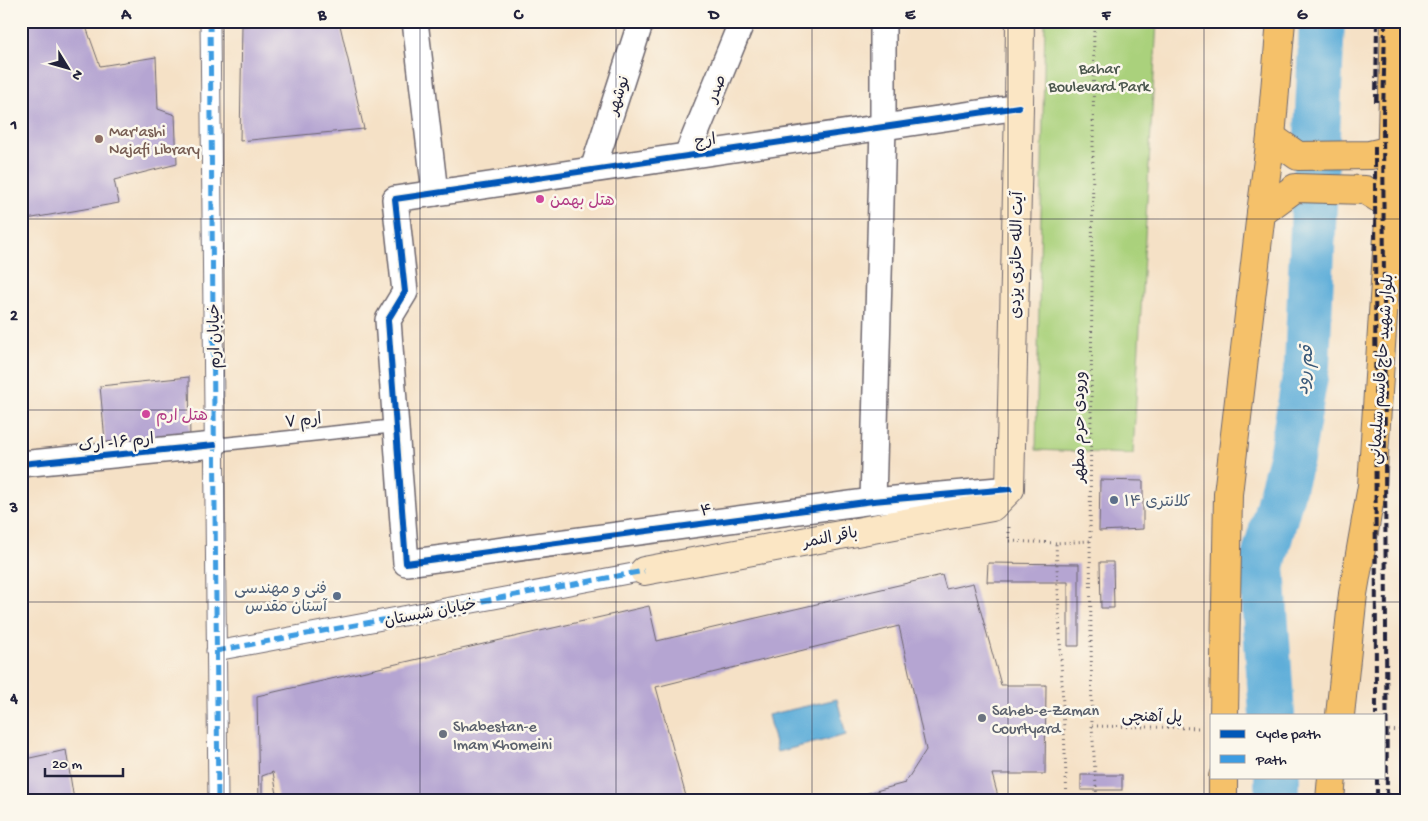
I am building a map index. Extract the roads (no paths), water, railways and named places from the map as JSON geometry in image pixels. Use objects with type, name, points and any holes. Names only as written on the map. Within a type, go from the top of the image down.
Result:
[{"type":"main road","name":"آیت الله‌ حائری‌ یزدی","points":[[1010,489],[1020,21]]},
{"type":"main road","points":[[1213,714],[1228,494],[1271,138],[1281,21]]},
{"type":"main road","name":"بلوار شهید حاج قاسم سلیمانی","points":[[1340,714],[1354,594],[1372,486],[1390,205],[1381,153],[1395,21]]},
{"type":"main road","points":[[1271,138],[1298,156],[1381,153]]},
{"type":"main road","points":[[1261,213],[1295,188],[1365,190],[1390,205]]},
{"type":"main road","name":"باقر النمر","points":[[644,571],[992,507],[1010,489]]},
{"type":"main road","points":[[1223,778],[1223,800]]},
{"type":"main road","points":[[1330,800],[1332,778]]},
{"type":"street","name":"خیابان ارم","points":[[210,21],[218,800]]},
{"type":"street","points":[[415,21],[435,193]]},
{"type":"street","name":"نوشهر","points":[[593,169],[641,21]]},
{"type":"street","name":"صدر","points":[[687,156],[742,21]]},
{"type":"street","points":[[873,501],[883,127],[883,21]]},
{"type":"street","name":"ارج","points":[[396,426],[388,320],[404,292],[395,198],[1019,106]]},
{"type":"street","name":"۴","points":[[396,426],[406,563],[873,501],[1010,489]]},
{"type":"street","name":"ارم ۱۶- ارک","points":[[21,464],[214,445]]},
{"type":"street","name":"خیابان شبستان","points":[[216,651],[644,571]]},
{"type":"lane","name":"ارم ۷","points":[[214,445],[396,426]]},
{"type":"water","points":[[837,699],[846,735],[777,752],[768,715]]},
{"type":"waterway","name":"قم رود","points":[[1272,714],[1262,566],[1291,458],[1307,365],[1322,21]]},
{"type":"waterway","name":"قم رود","points":[[1277,778],[1277,785]]},
{"type":"railway","points":[[1376,102],[1377,21]]},
{"type":"railway","points":[[1385,21],[1383,119],[1387,800]]},
{"type":"railway","points":[[1375,147],[1376,714]]},
{"type":"railway","points":[[1377,778],[1377,800]]},
{"type":"place","name":"Mar'ashi Najafi Library","points":[[99,139]]},
{"type":"place","name":"هتل بهمن","points":[[540,199]]},
{"type":"place","name":"هتل ارم","points":[[146,414]]},
{"type":"place","name":"کلانتری ۱۴","points":[[1114,500]]},
{"type":"place","name":"فنی و مهندسی آستان مقدس","points":[[337,596]]},
{"type":"place","name":"Saheb-e-Zaman Courtyard","points":[[982,718]]},
{"type":"place","name":"Shabestan-e Imam Khomeini","points":[[443,734]]},
{"type":"park label","name":"Bahar Boulevard Park","points":[[1099,76]]}]
